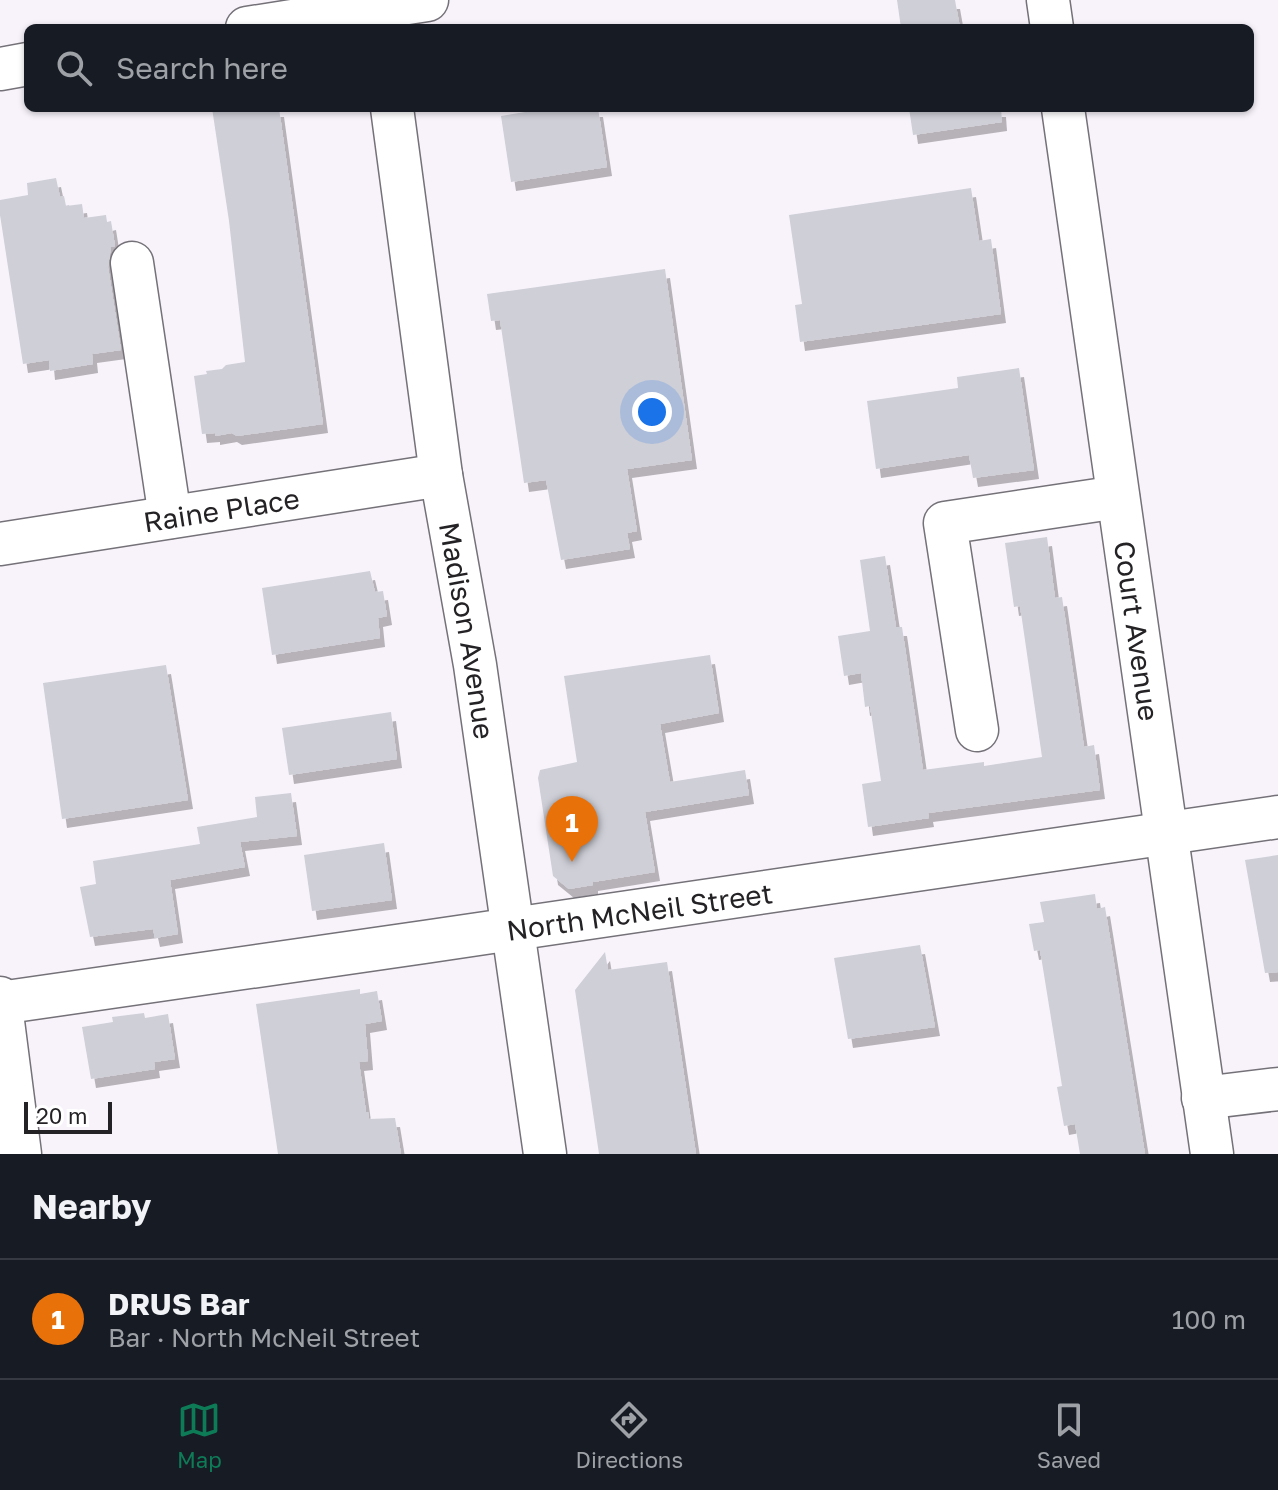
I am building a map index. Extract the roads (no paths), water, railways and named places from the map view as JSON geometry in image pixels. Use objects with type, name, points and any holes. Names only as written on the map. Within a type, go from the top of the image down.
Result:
[{"type":"street","points":[[280,24],[379,12],[427,0]]},
{"type":"street","points":[[1048,0],[1051,24]]},
{"type":"street","points":[[0,69],[24,65]]},
{"type":"street","name":"Madison Avenue","points":[[393,112],[441,475],[475,665],[545,1154]]},
{"type":"street","name":"Court Avenue","points":[[1064,112],[1212,1154]]},
{"type":"street","points":[[132,263],[170,517]]},
{"type":"street","name":"Raine Place","points":[[0,544],[441,475]]},
{"type":"street","points":[[977,730],[945,523],[1118,497]]},
{"type":"street","name":"North McNeil Street","points":[[0,1002],[801,889],[1278,817]]},
{"type":"street","points":[[0,1002],[20,1154]]},
{"type":"street","points":[[1203,1098],[1278,1089]]},
{"type":"place","name":"DRUS Bar","points":[[572,862]]}]
